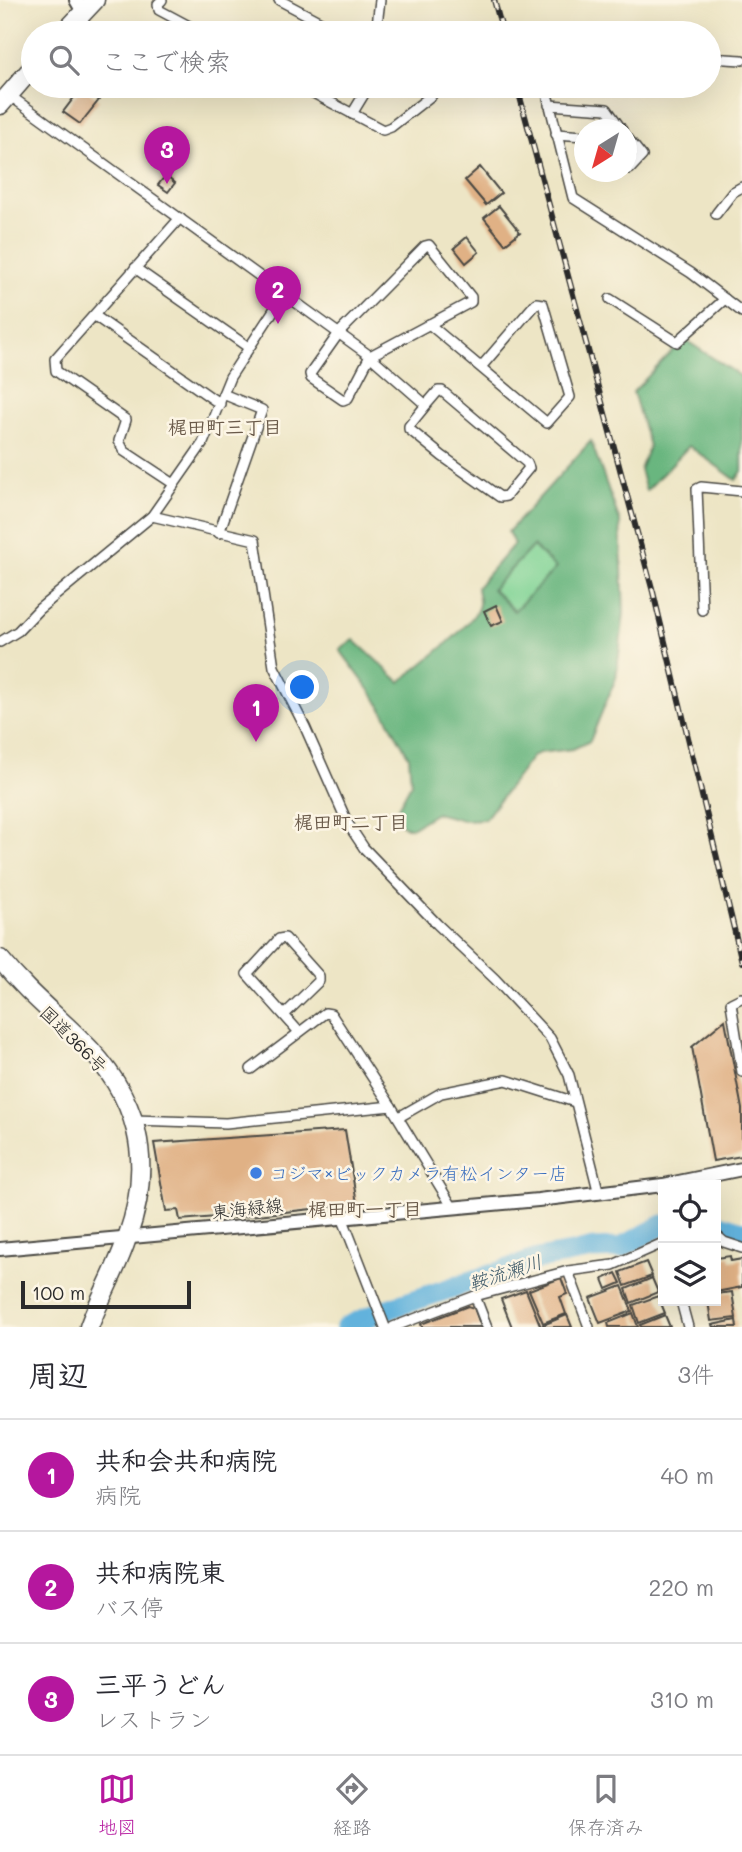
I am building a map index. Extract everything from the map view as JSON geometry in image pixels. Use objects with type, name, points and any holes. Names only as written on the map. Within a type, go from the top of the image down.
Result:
[{"type":"highway","points":[[73,21],[85,4]]},
{"type":"highway","points":[[4,100],[21,81]]},
{"type":"highway","name":"国道366号","points":[[0,959],[29,993],[79,1038],[103,1064],[121,1090],[134,1120],[142,1174],[138,1201],[127,1239],[89,1327]]},
{"type":"main road","name":"東海緑線","points":[[690,1180],[742,1170]]},
{"type":"main road","name":"東海緑線","points":[[0,1249],[599,1194],[658,1186]]},
{"type":"street","points":[[162,0],[158,4],[159,10],[180,21]]},
{"type":"street","points":[[279,0],[319,21]]},
{"type":"street","points":[[377,21],[380,0]]},
{"type":"street","points":[[721,59],[742,60]]},
{"type":"street","points":[[322,98],[383,130],[428,98]]},
{"type":"street","points":[[352,114],[362,98]]},
{"type":"street","points":[[548,98],[573,198],[691,274],[742,312]]},
{"type":"street","points":[[4,100],[180,218],[285,293],[370,356],[426,405]]},
{"type":"street","points":[[549,105],[607,109],[614,119]]},
{"type":"street","points":[[556,134],[574,135]]},
{"type":"street","points":[[716,214],[733,192],[742,187]]},
{"type":"street","points":[[174,484],[124,451],[120,441],[126,420],[56,371],[55,359],[180,218]]},
{"type":"street","points":[[429,245],[471,297],[471,302],[370,356],[348,398],[343,400],[311,378],[310,374],[339,333],[425,246],[429,245]]},
{"type":"street","points":[[135,268],[248,347]]},
{"type":"street","points":[[0,642],[18,631],[39,609],[152,516],[203,443],[230,377],[285,293]]},
{"type":"street","points":[[610,299],[677,342],[725,299]]},
{"type":"street","points":[[429,324],[481,368],[547,423],[570,397],[543,304],[536,303],[481,368]]},
{"type":"street","points":[[95,316],[220,404]]},
{"type":"street","points":[[438,391],[442,391],[527,463],[528,468],[506,496],[500,497],[442,456],[410,429],[409,426],[426,405],[438,391]]},
{"type":"street","points":[[219,533],[262,410],[223,394]]},
{"type":"street","points":[[702,610],[697,489],[701,487],[742,491]]},
{"type":"street","points":[[152,516],[256,540],[274,667],[305,727],[348,824],[364,848],[550,1038],[569,1075],[599,1194]]},
{"type":"street","points":[[284,1015],[320,981],[319,976],[285,938],[279,939],[247,974],[299,1032]]},
{"type":"street","points":[[741,998],[731,1003],[742,1072]]},
{"type":"street","points":[[251,1069],[325,1013],[331,1014],[399,1117],[453,1208]]},
{"type":"street","points":[[399,1117],[441,1093],[506,1080],[575,1102]]},
{"type":"street","points":[[134,1120],[226,1123],[391,1106]]},
{"type":"street","points":[[342,1217],[383,1324]]},
{"type":"street","points":[[721,1239],[742,1248]]},
{"type":"street","points":[[393,1327],[475,1296],[568,1271],[613,1265],[658,1248]]},
{"type":"street","points":[[568,1271],[589,1327]]},
{"type":"street","points":[[475,1296],[487,1327]]},
{"type":"street","points":[[682,1306],[688,1327]]},
{"type":"green space","points":[[684,339],[742,377],[742,471],[736,480],[689,446],[646,491],[640,470],[649,446],[633,392]]},
{"type":"green space","points":[[591,441],[620,522],[624,613],[616,678],[590,741],[573,749],[539,753],[532,757],[485,819],[463,820],[436,813],[413,827],[404,827],[395,813],[411,784],[409,757],[377,700],[340,650],[354,640],[400,682],[457,634],[476,613],[479,602],[477,587],[514,544],[508,532]],"holes":[[[533,546],[556,568],[514,611],[492,589]]]},
{"type":"green space","points":[[533,546],[556,568],[515,611],[492,589]]},
{"type":"building","points":[[74,98],[99,100],[80,124],[63,112]]},
{"type":"building","points":[[480,167],[501,193],[486,205],[465,180]]},
{"type":"building","points":[[166,175],[175,183],[168,192],[158,185]]},
{"type":"building","points":[[499,206],[520,232],[505,244],[484,218]]},
{"type":"building","points":[[467,237],[479,252],[466,263],[454,248]]},
{"type":"building","points":[[496,605],[503,621],[491,626],[484,611]]},
{"type":"building","points":[[725,1020],[742,1109],[742,1156],[713,1161],[692,1047]]},
{"type":"building","name":"コジマ×ビックカメラ有松インター店","points":[[345,1130],[357,1204],[230,1218],[180,1220],[178,1210],[166,1211],[154,1143]]},
{"type":"building","points":[[730,1256],[731,1261],[742,1259],[742,1287],[721,1291],[721,1257]]},
{"type":"building","points":[[646,1262],[652,1276],[625,1286],[620,1272]]},
{"type":"building","points":[[616,1273],[621,1283],[607,1289],[603,1279]]},
{"type":"building","points":[[561,1278],[567,1294],[560,1297],[566,1314],[543,1323],[529,1290]]},
{"type":"building","points":[[652,1278],[658,1292],[631,1303],[626,1289]]},
{"type":"building","points":[[622,1286],[632,1311],[600,1323],[590,1298]]},
{"type":"building","points":[[526,1290],[541,1327],[512,1327],[501,1299]]},
{"type":"building","points":[[732,1292],[736,1318],[711,1321],[709,1306],[721,1306],[721,1293]]},
{"type":"building","points":[[658,1296],[658,1306],[662,1306],[665,1313],[639,1323],[633,1305]]},
{"type":"building","points":[[468,1306],[474,1308],[481,1327],[422,1327],[421,1324]]},
{"type":"building","points":[[633,1313],[638,1327],[609,1327],[608,1323]]},
{"type":"building","points":[[567,1315],[572,1327],[543,1325]]},
{"type":"building","points":[[665,1315],[670,1327],[640,1325]]},
{"type":"building","points":[[736,1320],[737,1327],[712,1325]]},
{"type":"waterway","name":"鞍流瀬川","points":[[721,1226],[742,1232]]},
{"type":"waterway","name":"鞍流瀬川","points":[[346,1327],[382,1311],[538,1259],[594,1249],[620,1248],[658,1228]]},
{"type":"railway","points":[[494,0],[500,21]]},
{"type":"railway","points":[[520,98],[653,592],[742,962]]},
{"type":"place","name":"三平うどん","points":[[167,184]]},
{"type":"place","name":"共和病院東","points":[[278,324]]},
{"type":"place","name":"共和会共和病院","points":[[256,742]]},
{"type":"place","name":"コジマ×ビックカメラ有松インター店","points":[[256,1173]]},
{"type":"district","name":"梶田町三丁目","points":[[225,426]]},
{"type":"district","name":"梶田町二丁目","points":[[351,821]]},
{"type":"district","name":"梶田町一丁目","points":[[365,1208]]}]
